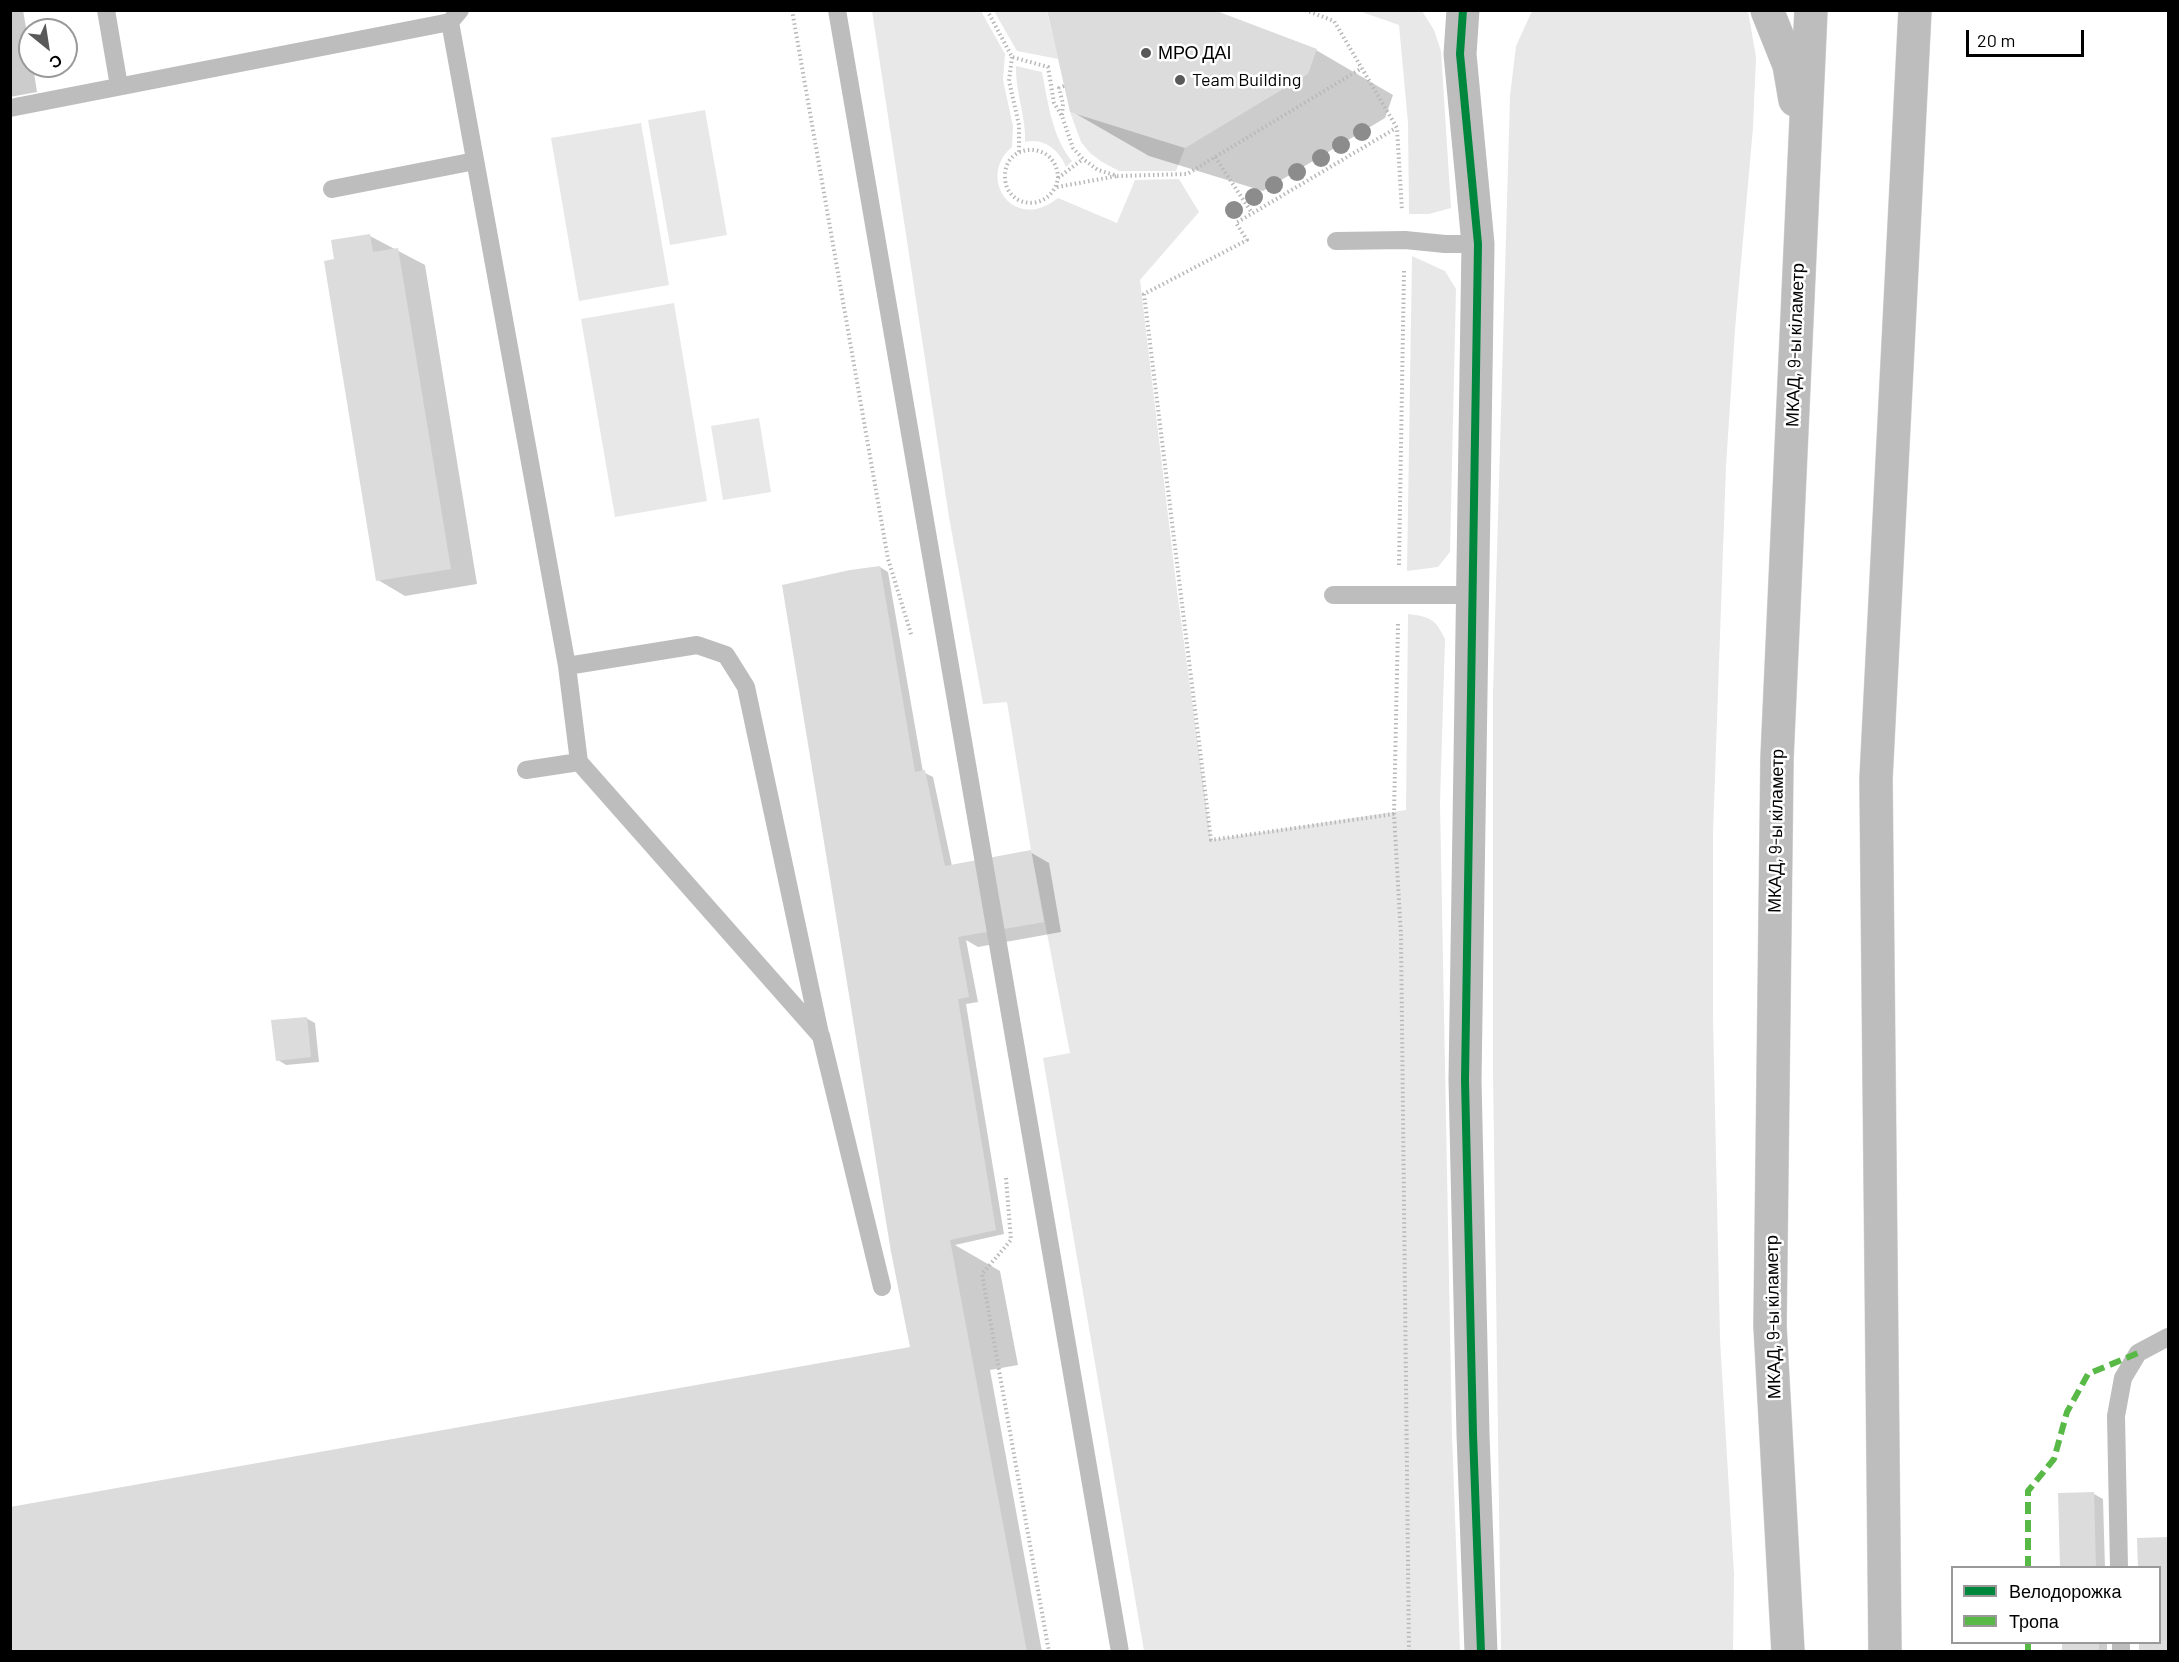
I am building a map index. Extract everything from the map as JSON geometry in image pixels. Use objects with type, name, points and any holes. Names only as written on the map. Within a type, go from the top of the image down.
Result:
[{"type":"main road","points":[[1463,10],[1460,54],[1478,243],[1465,1080],[1473,1434],[1481,1652]]},
{"type":"main road","points":[[1767,10],[1789,65],[1803,153]]},
{"type":"main road","name":"МКАД, 9-ы кіламетр","points":[[1788,1652],[1770,1326],[1777,758],[1811,10]]},
{"type":"main road","points":[[1886,1648],[1876,779],[1915,10]]},
{"type":"main road","points":[[1764,1652],[1782,1572]]},
{"type":"lane","points":[[106,10],[119,86]]},
{"type":"lane","points":[[837,10],[1120,1652]]},
{"type":"lane","points":[[10,108],[455,16],[475,161],[567,666],[579,762],[821,1036]]},
{"type":"lane","points":[[332,189],[475,161]]},
{"type":"lane","points":[[1336,241],[1405,240],[1445,244],[1478,243]]},
{"type":"lane","points":[[1333,595],[1472,595]]},
{"type":"lane","points":[[567,666],[697,645],[726,655],[746,687],[821,1036],[882,1287]]},
{"type":"lane","points":[[526,770],[579,762]]},
{"type":"lane","points":[[2119,1566],[2116,1416],[2123,1378],[2138,1353],[2169,1337]]},
{"type":"path","points":[[792,10],[888,559],[915,646]]},
{"type":"path","points":[[987,10],[1012,57],[1009,81],[1020,125],[1019,152]]},
{"type":"path","points":[[1305,10],[1334,21],[1397,128],[1405,240],[1394,814],[1401,936],[1408,1652]]},
{"type":"path","points":[[1012,57],[1048,67],[1054,103],[1062,116],[1073,148],[1098,170],[1118,176]]},
{"type":"path","points":[[1057,187],[1058,178],[1054,162],[1040,151],[1030,149],[1019,152],[1007,166],[1005,176],[1007,188],[1012,195],[1020,201],[1035,203],[1044,200],[1057,187],[1118,176],[1187,174],[1362,68]]},
{"type":"path","points":[[1062,116],[1063,104],[1059,88],[1064,86]]},
{"type":"path","points":[[1394,814],[1211,840],[1144,294],[1247,240],[1236,224],[1397,128]]},
{"type":"path","points":[[1215,157],[1252,213]]},
{"type":"path","points":[[1058,178],[1083,159]]},
{"type":"path","points":[[1005,1172],[1011,1240],[982,1274],[1049,1652]]},
{"type":"shaded area","points":[[872,11],[981,11],[1005,54],[1003,80],[1013,126],[1012,147],[1002,159],[998,173],[999,186],[1014,206],[1027,209],[1042,207],[1058,198],[1117,223],[1135,180],[1179,179],[1199,212],[1140,280],[1177,591],[1211,840],[1406,810],[1408,614],[1431,620],[1445,639],[1440,803],[1452,1436],[1460,1651],[1144,1651],[1043,1058],[1070,1053],[1031,850],[1007,702],[983,704],[949,517]]},
{"type":"shaded area","points":[[994,11],[1047,11],[1058,59],[1017,51]]},
{"type":"shaded area","points":[[1359,11],[1422,11],[1434,30],[1441,51],[1451,208],[1429,214],[1409,214],[1408,123],[1399,25]]},
{"type":"shaded area","points":[[1532,11],[1748,11],[1756,57],[1753,128],[1735,329],[1726,466],[1713,833],[1713,1017],[1720,1339],[1734,1574],[1733,1651],[1501,1651],[1493,1073],[1493,692],[1510,96],[1516,46]]},
{"type":"shaded area","points":[[1016,66],[1042,72],[1055,130],[1065,152],[1072,161],[1066,167],[1060,156],[1045,143],[1025,142]]},
{"type":"shaded area","points":[[705,110],[727,235],[670,245],[648,120]]},
{"type":"shaded area","points":[[1070,112],[1185,148],[1176,171],[1119,171],[1102,162],[1081,142]]},
{"type":"shaded area","points":[[641,123],[669,285],[579,301],[551,138]]},
{"type":"shaded area","points":[[1412,256],[1445,271],[1456,289],[1450,552],[1438,567],[1407,571]]},
{"type":"shaded area","points":[[674,303],[707,501],[615,517],[581,319]]},
{"type":"shaded area","points":[[759,418],[771,492],[723,500],[711,426]]},
{"type":"building","name":"Team Building","points":[[1047,10],[1214,10],[1317,49],[1308,74],[1185,148],[1070,112]]},
{"type":"building","points":[[370,234],[373,252],[398,248],[451,569],[376,581],[324,261],[334,259],[331,240]]},
{"type":"building","points":[[880,566],[915,772],[925,770],[945,866],[1031,850],[1044,922],[958,937],[969,997],[958,999],[996,1230],[950,1240],[1027,1652],[10,1652],[10,1507],[910,1347],[891,1252],[782,585]]},
{"type":"building","points":[[307,1017],[311,1057],[276,1061],[271,1020]]},
{"type":"building","points":[[2094,1492],[2096,1566],[2060,1566],[2058,1493]]},
{"type":"building","points":[[2168,1537],[2168,1652],[2139,1652],[2139,1644],[2161,1644],[2161,1566],[2138,1566],[2137,1538]]},
{"type":"building","points":[[2062,1644],[2099,1644],[2099,1652],[2062,1652]]},
{"type":"marked path","points":[[2028,1566],[2028,1491],[2054,1459],[2067,1412],[2088,1374],[2138,1353]]},
{"type":"marked path","points":[[2028,1644],[2028,1652]]},
{"type":"cycle path","points":[[1463,10],[1460,54],[1478,244],[1465,1080],[1473,1434],[1481,1652]]},
{"type":"place","name":"МРО ДАІ","points":[[1146,53]]},
{"type":"place","name":"Team Building","points":[[1180,80]]}]
